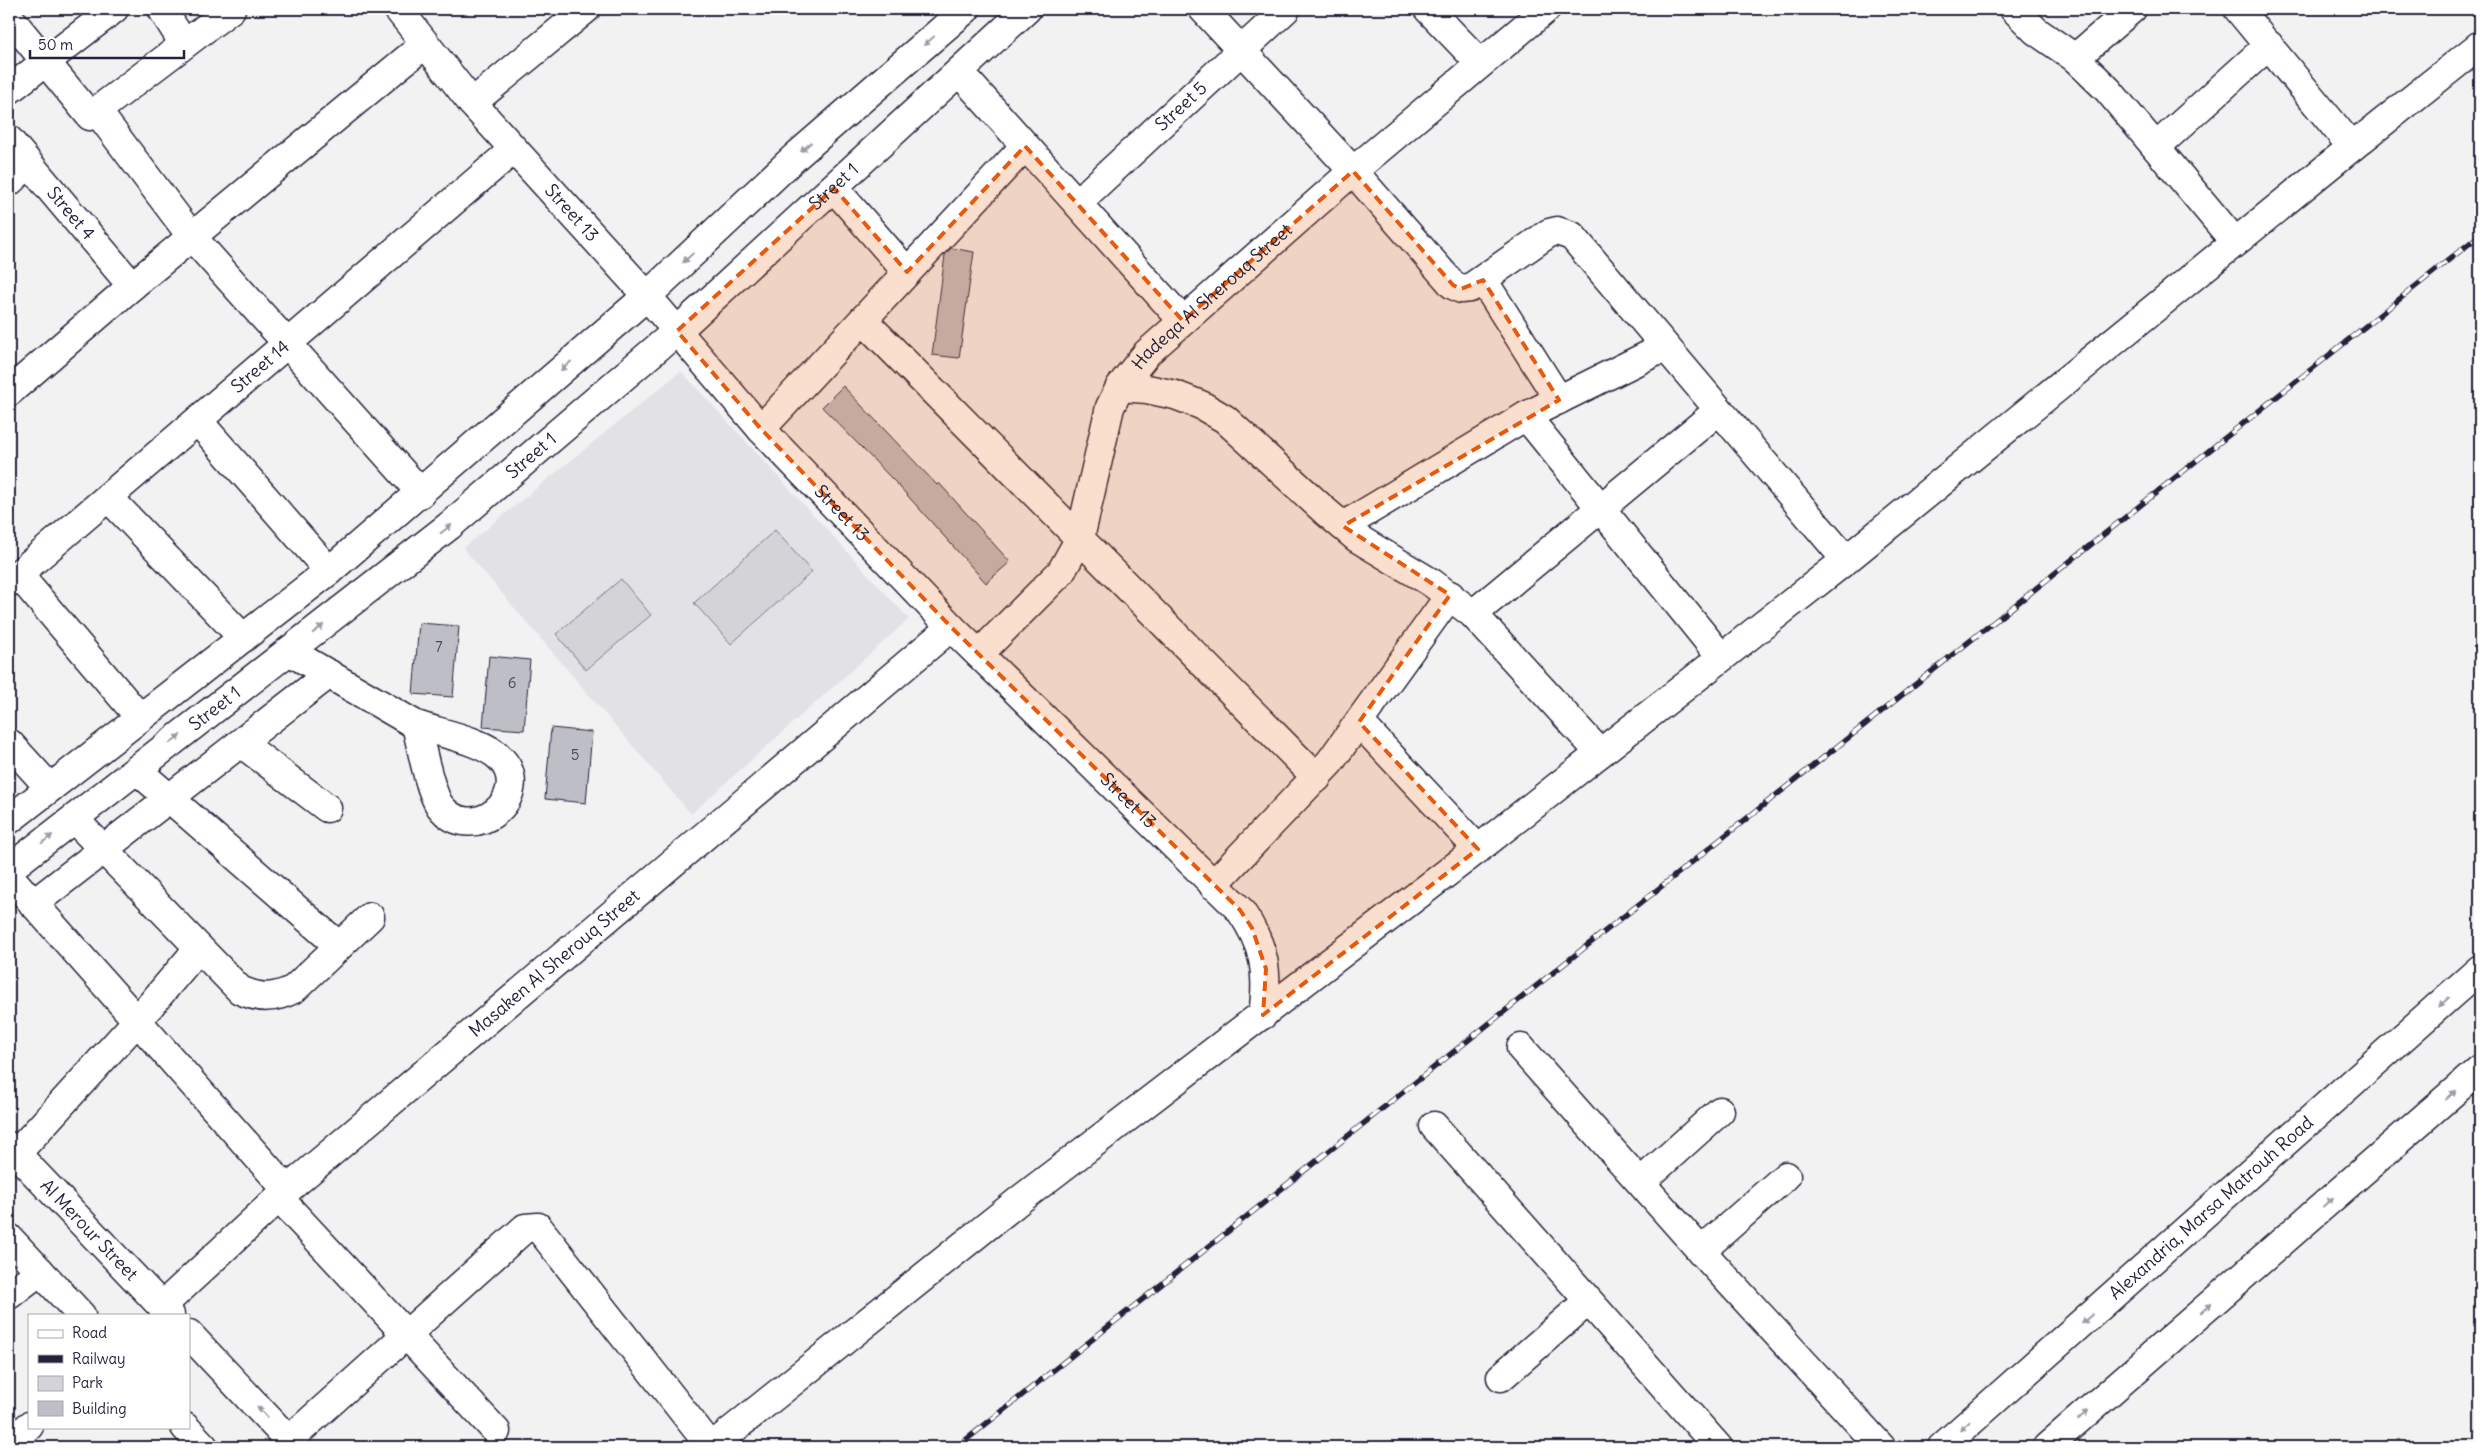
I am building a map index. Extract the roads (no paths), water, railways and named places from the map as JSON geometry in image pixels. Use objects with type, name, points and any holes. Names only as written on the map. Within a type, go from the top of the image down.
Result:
[{"type":"street","points":[[9,90],[114,9]]},
{"type":"street","points":[[162,9],[184,44]]},
{"type":"street","points":[[9,17],[90,116],[231,9]]},
{"type":"street","name":"Street 13","points":[[398,9],[472,103],[647,296],[761,429],[951,627],[1240,910],[1252,928],[1261,948],[1266,969],[1263,1014]]},
{"type":"street","points":[[9,820],[329,571],[647,296],[795,157],[966,9]]},
{"type":"street","name":"Street 1","points":[[9,869],[450,526],[677,332],[1027,9]]},
{"type":"street","points":[[1203,9],[1353,171],[1452,285],[1460,290],[1470,288],[1483,280],[1550,233],[1557,231],[1566,232],[1572,236],[1846,560]]},
{"type":"street","name":"Street 5","points":[[1077,203],[1286,9]]},
{"type":"street","points":[[1428,9],[1480,63]]},
{"type":"street","name":"Hadeqa Al Sherouq Street","points":[[979,654],[1061,572],[1080,538],[1110,407],[1120,388],[1147,353],[1353,171],[1546,9]]},
{"type":"street","points":[[2014,9],[2036,31],[2075,58],[2108,90],[2235,242]]},
{"type":"street","points":[[2075,58],[2132,9]]},
{"type":"street","points":[[2238,9],[2352,147]]},
{"type":"street","points":[[472,103],[583,10]]},
{"type":"street","points":[[9,392],[132,286],[425,44]]},
{"type":"street","points":[[2156,147],[2269,45]]},
{"type":"street","points":[[190,1335],[292,1444],[406,1334],[524,1228],[538,1227],[711,1447],[1021,1200],[1478,848],[1846,560],[2235,242],[2480,45]]},
{"type":"street","points":[[959,72],[1183,322]]},
{"type":"street","points":[[97,111],[192,237],[421,492]]},
{"type":"street","name":"Street 4","points":[[9,140],[19,173],[132,286]]},
{"type":"street","points":[[761,429],[1025,146]]},
{"type":"street","name":"Street 14","points":[[13,578],[513,150]]},
{"type":"street","points":[[834,188],[907,272]]},
{"type":"street","points":[[1483,280],[1559,400]]},
{"type":"street","points":[[863,320],[1317,778]]},
{"type":"street","points":[[1343,526],[1526,416],[1665,347]]},
{"type":"street","points":[[1120,388],[1147,389],[1175,395],[1201,405],[1225,419],[1357,538],[1450,596],[1472,614],[1600,753]]},
{"type":"street","points":[[1472,614],[1719,410]]},
{"type":"street","points":[[1526,416],[1720,657]]},
{"type":"street","points":[[198,421],[329,571]]},
{"type":"street","points":[[108,497],[243,638]]},
{"type":"street","points":[[13,578],[140,718]]},
{"type":"street","points":[[1213,885],[1317,778],[1450,596]]},
{"type":"street","name":"Masaken Al Sherouq Street","points":[[166,1311],[283,1194],[951,627]]},
{"type":"street","points":[[290,651],[416,725]]},
{"type":"street","points":[[33,904],[329,674]]},
{"type":"street","points":[[1359,722],[1478,848]]},
{"type":"street","points":[[9,743],[50,788]]},
{"type":"street","points":[[241,743],[327,808]]},
{"type":"street","points":[[137,770],[339,946]]},
{"type":"street","points":[[74,819],[198,949],[240,990],[253,996],[267,998],[281,996],[294,989],[370,917]]},
{"type":"street","points":[[9,876],[137,1021],[283,1194],[406,1334],[496,1431]]},
{"type":"street","points":[[12,1150],[137,1021],[198,949]]},
{"type":"street","name":"Alexandria, Marsa Matrouh Road","points":[[1942,1447],[2480,969]]},
{"type":"street","points":[[1521,1048],[1701,1251],[1881,1447]]},
{"type":"street","points":[[2047,1447],[2480,1069]]},
{"type":"street","points":[[1641,1182],[1720,1111]]},
{"type":"street","points":[[1434,1126],[1718,1447]]},
{"type":"street","name":"Al Merour Street","points":[[12,1150],[166,1311]]},
{"type":"street","points":[[1701,1251],[1786,1176]]},
{"type":"street","points":[[9,1238],[80,1314]]},
{"type":"street","points":[[9,1295],[40,1271]]},
{"type":"street","points":[[1501,1377],[1588,1301]]},
{"type":"street","points":[[9,1446],[28,1427]]},
{"type":"railway","points":[[957,1447],[2480,235]]}]
